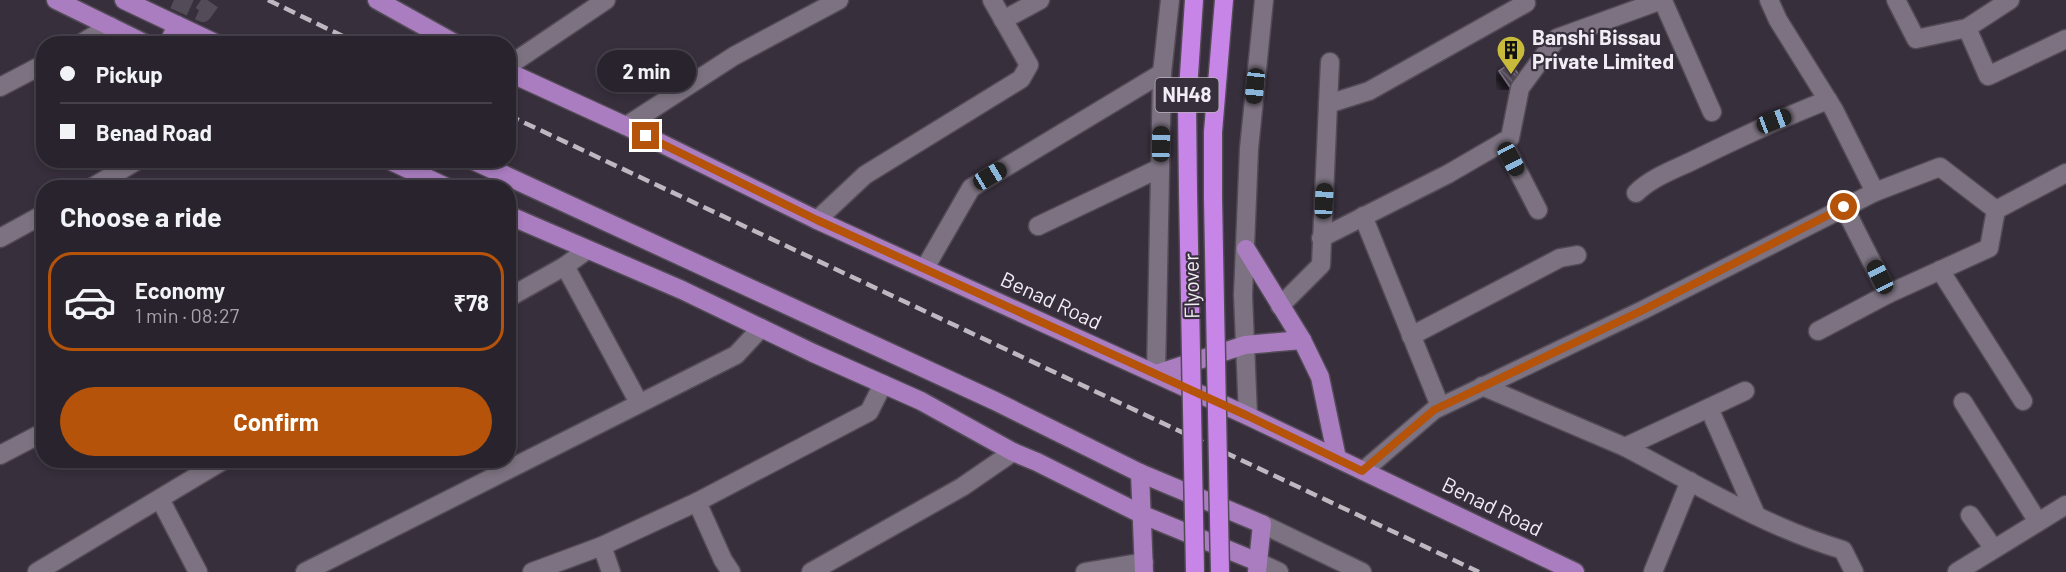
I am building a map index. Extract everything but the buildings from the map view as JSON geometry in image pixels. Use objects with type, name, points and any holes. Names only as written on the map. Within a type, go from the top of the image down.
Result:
[{"type":"highway","name":"Flyover","points":[[1194,0],[1187,116],[1195,572]]},
{"type":"highway","name":"Flyover","points":[[1220,572],[1213,132],[1224,0]]},
{"type":"main road","points":[[56,0],[130,36]]},
{"type":"main road","points":[[124,0],[200,36]]},
{"type":"main road","points":[[377,0],[442,36]]},
{"type":"main road","points":[[172,36],[177,25]]},
{"type":"main road","name":"Benad Road","points":[[516,76],[626,126],[817,220],[1248,416],[1575,572]]},
{"type":"main road","points":[[406,168],[431,180]]},
{"type":"main road","points":[[489,168],[515,180]]},
{"type":"main road","points":[[516,180],[995,401],[1140,473],[1262,524],[1257,567],[1013,452],[921,401],[682,290],[516,219]]},
{"type":"main road","points":[[1246,249],[1302,340],[1320,378],[1337,458]]},
{"type":"main road","points":[[1156,374],[1245,345],[1302,340]]},
{"type":"main road","points":[[1140,473],[1144,567]]},
{"type":"street","points":[[626,126],[734,56],[839,0]]},
{"type":"street","points":[[817,220],[865,175],[1021,79],[1029,65],[992,0]]},
{"type":"street","points":[[1003,20],[1040,0]]},
{"type":"street","points":[[1156,374],[1162,73],[1170,0]]},
{"type":"street","points":[[1248,416],[1243,295],[1249,149],[1265,0]]},
{"type":"street","points":[[1770,0],[1778,20],[1828,100],[1875,192]]},
{"type":"street","points":[[1896,0],[1916,39],[1967,28],[2010,0]]},
{"type":"street","points":[[516,60],[602,1]]},
{"type":"street","points":[[1321,238],[1448,174],[1510,138],[1520,88],[1557,38],[1663,1],[1712,112]]},
{"type":"street","points":[[1329,104],[1369,91],[1526,3]]},
{"type":"street","points":[[93,36],[110,26]]},
{"type":"street","points":[[1967,28],[1988,76],[2066,39]]},
{"type":"street","points":[[1280,306],[1321,265],[1330,62]]},
{"type":"street","points":[[0,87],[36,68]]},
{"type":"street","points":[[925,268],[971,188],[1162,73]]},
{"type":"street","points":[[1636,193],[1645,184],[1774,121],[1828,100]]},
{"type":"street","points":[[1503,142],[1538,210]]},
{"type":"street","points":[[1362,471],[1440,406],[1643,310],[1875,192],[1940,167],[1996,210]]},
{"type":"street","points":[[104,180],[125,168]]},
{"type":"street","points":[[1038,226],[1160,168]]},
{"type":"street","points":[[1996,210],[2066,173]]},
{"type":"street","points":[[1844,207],[1888,294]]},
{"type":"street","points":[[1818,331],[1888,294],[1989,248],[1996,210]]},
{"type":"street","points":[[1364,216],[1440,406]]},
{"type":"street","points":[[0,238],[36,218]]},
{"type":"street","points":[[516,294],[565,266],[587,250]]},
{"type":"street","points":[[1411,336],[1560,258],[1577,255]]},
{"type":"street","points":[[565,266],[639,403]]},
{"type":"street","points":[[1940,270],[2023,401]]},
{"type":"street","points":[[516,465],[736,355],[761,328]]},
{"type":"street","points":[[532,572],[602,546],[697,502],[869,412],[883,384]]},
{"type":"street","points":[[1482,386],[1625,447],[1756,515],[1814,541],[1843,550],[1854,572]]},
{"type":"street","points":[[1625,447],[1745,390]]},
{"type":"street","points":[[1963,402],[2038,522]]},
{"type":"street","points":[[1709,408],[1756,515]]},
{"type":"street","points":[[0,455],[36,436]]},
{"type":"street","points":[[812,572],[903,522],[985,472],[1013,452]]},
{"type":"street","points":[[37,572],[211,468]]},
{"type":"street","points":[[305,572],[511,468]]},
{"type":"street","points":[[1653,572],[1690,481]]},
{"type":"street","points":[[160,499],[198,572]]},
{"type":"street","points":[[697,502],[723,560],[731,572]]},
{"type":"street","points":[[1957,572],[2066,505]]},
{"type":"street","points":[[1970,515],[1994,549]]},
{"type":"street","points":[[1262,524],[1362,572]]},
{"type":"street","points":[[602,546],[611,572]]},
{"type":"street","points":[[1085,572],[1144,567]]},
{"type":"street","points":[[1257,567],[1280,572]]},
{"type":"tunnel","points":[[174,0],[203,13],[212,0]]},
{"type":"railway","points":[[268,0],[342,36]]},
{"type":"railway","points":[[516,119],[1479,572]]},
{"type":"place","name":"Banshi Bissau Private Limited","points":[[1511,76]]},
{"type":"route","points":[[646,136],[817,220],[1248,416],[1362,471],[1434,410],[1532,361],[1643,310],[1844,207]]}]
